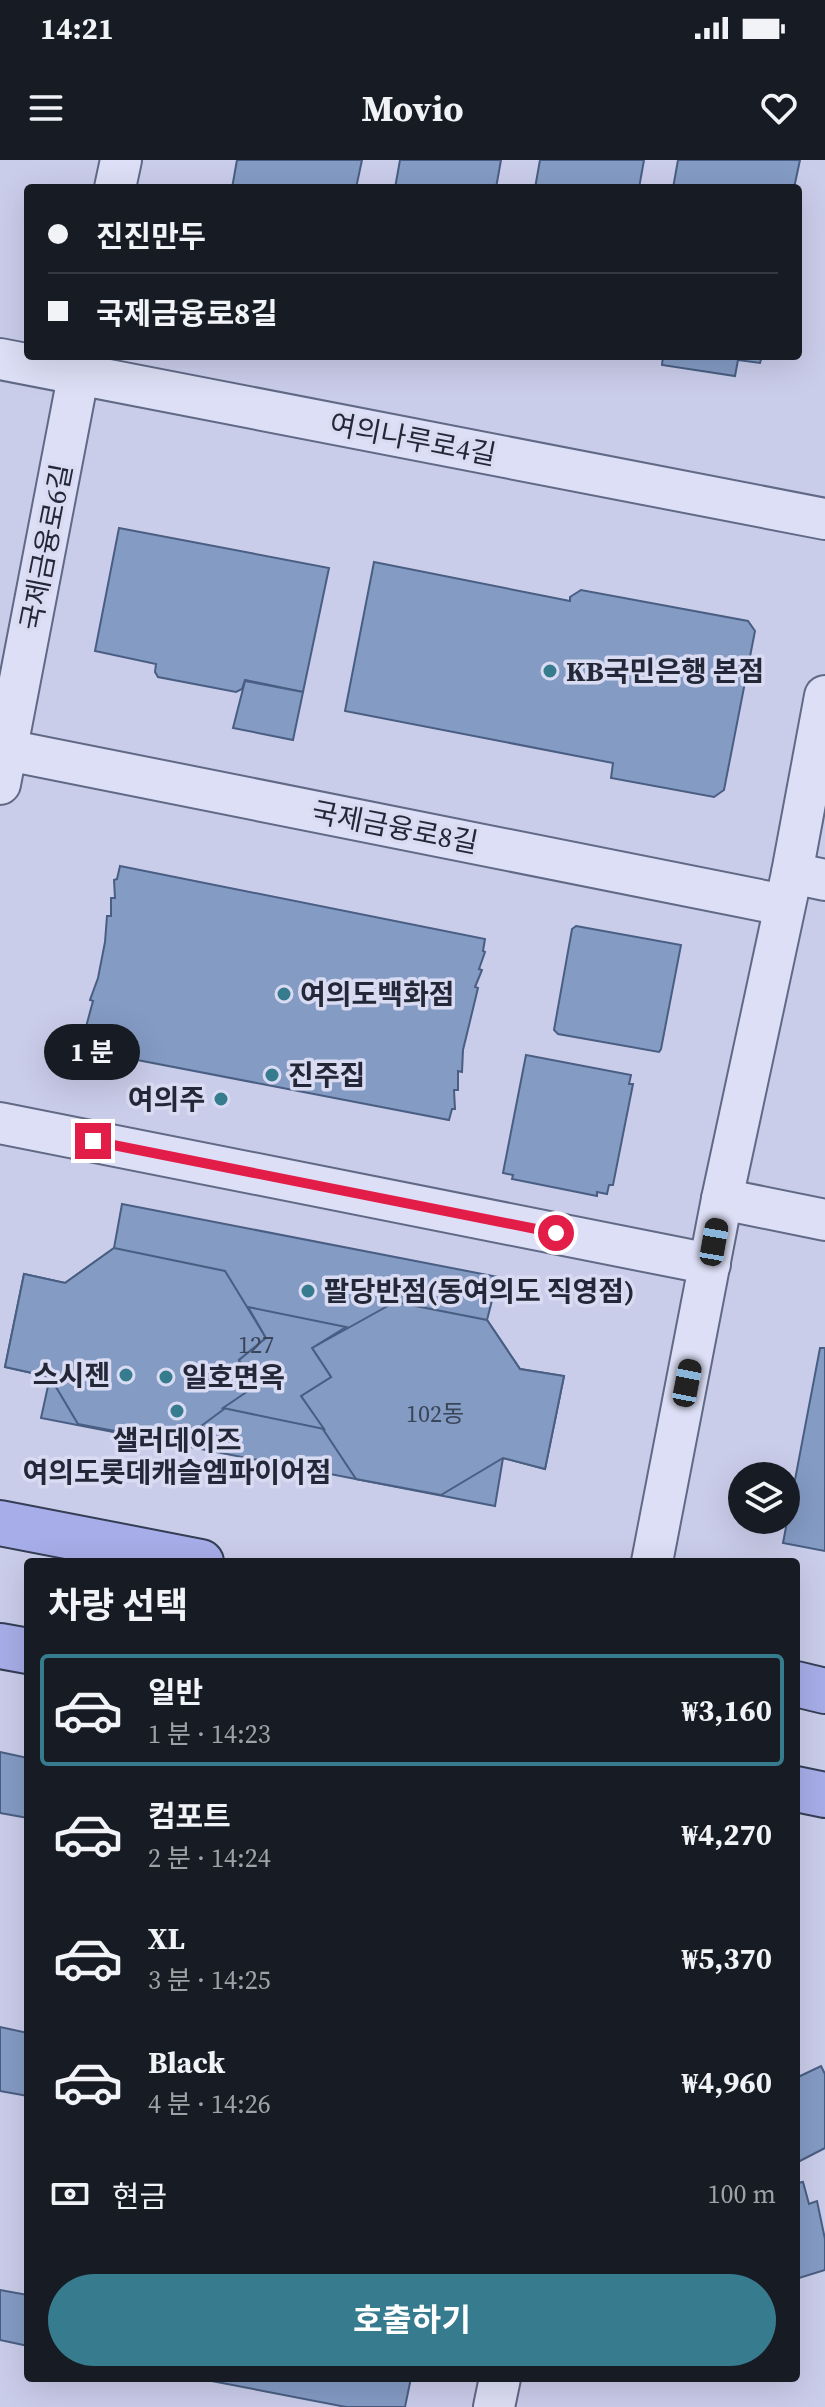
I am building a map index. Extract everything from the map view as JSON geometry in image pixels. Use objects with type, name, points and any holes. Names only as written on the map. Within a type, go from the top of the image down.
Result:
[{"type":"main road","points":[[0,1523],[180,1558]]},
{"type":"main road","points":[[0,1646],[24,1650]]},
{"type":"main road","points":[[800,1685],[825,1691]]},
{"type":"main road","points":[[800,1790],[825,1795]]},
{"type":"street","points":[[116,184],[121,160]]},
{"type":"street","name":"여의나루로4길","points":[[0,359],[80,365],[825,519]]},
{"type":"street","name":"국제금융로6길","points":[[3,767],[80,365]]},
{"type":"street","points":[[653,1558],[722,1199],[800,886],[825,696]]},
{"type":"street","name":"국제금융로8길","points":[[3,767],[800,886]]},
{"type":"street","points":[[0,1123],[710,1264]]},
{"type":"street","points":[[722,1199],[825,1220]]},
{"type":"street","points":[[494,2407],[499,2382]]},
{"type":"building","points":[[237,160],[362,160],[357,184],[233,184]]},
{"type":"building","points":[[400,160],[501,160],[497,184],[396,184]]},
{"type":"building","points":[[540,160],[644,160],[640,184],[536,184]]},
{"type":"building","points":[[678,160],[800,160],[795,184],[674,184]]},
{"type":"building","points":[[663,360],[738,360],[735,376],[662,365]]},
{"type":"building","points":[[119,528],[329,568],[303,692],[245,680],[242,689],[236,692],[158,677],[156,664],[95,651]]},
{"type":"building","name":"KB국민은행 본점","points":[[374,562],[570,601],[570,597],[581,590],[748,621],[755,631],[724,790],[714,797],[611,778],[613,763],[345,711]]},
{"type":"building","points":[[245,681],[303,692],[293,740],[233,728]]},
{"type":"building","name":"여의도백화점","points":[[120,866],[485,939],[485,952],[479,969],[482,970],[475,987],[478,988],[463,1050],[462,1072],[458,1071],[458,1090],[454,1090],[455,1109],[452,1109],[449,1120],[85,1050],[87,1038],[83,1038],[93,1001],[90,1000],[98,978],[107,916],[111,916],[111,898],[115,898],[114,880]]},
{"type":"building","points":[[576,926],[681,945],[659,1052],[558,1034],[554,1030],[572,929]]},
{"type":"building","points":[[526,1055],[631,1075],[629,1084],[633,1084],[613,1185],[609,1185],[607,1194],[597,1192],[597,1196],[512,1179],[513,1175],[503,1173]]},
{"type":"building","points":[[122,1204],[498,1277],[487,1320],[520,1369],[564,1376],[545,1469],[503,1458],[495,1506],[41,1418],[50,1377],[5,1367],[24,1274],[65,1283],[114,1248]]},
{"type":"building","points":[[114,1248],[225,1271],[266,1338],[239,1360],[254,1387],[178,1443],[78,1424],[50,1377],[5,1367],[24,1274],[65,1283]]},
{"type":"building","points":[[395,1302],[487,1320],[520,1369],[564,1376],[545,1469],[503,1458],[441,1495],[356,1479],[301,1396],[331,1377],[312,1348]]},
{"type":"building","points":[[248,1307],[346,1327],[312,1348],[331,1377],[301,1396],[324,1429],[223,1408],[254,1387],[239,1360],[266,1338]]},
{"type":"building","points":[[820,1348],[825,1348],[825,1551],[783,1543],[785,1534],[800,1534],[798,1462]]},
{"type":"building","points":[[0,1752],[24,1757],[24,1817],[0,1813]]},
{"type":"building","points":[[0,2027],[24,2032],[24,2095],[0,2091]]},
{"type":"building","points":[[821,2066],[825,2074],[825,2148],[800,2161],[800,2076]]},
{"type":"building","points":[[800,2182],[803,2182],[809,2204],[817,2201],[825,2239],[825,2270],[800,2278]]},
{"type":"building","points":[[0,2290],[24,2294],[24,2345],[0,2340]]},
{"type":"building","points":[[217,2382],[410,2382],[405,2407],[346,2407]]},
{"type":"place","name":"KB국민은행 본점","points":[[550,671]]},
{"type":"place","name":"여의도백화점","points":[[284,994]]},
{"type":"place","name":"진주집","points":[[272,1075]]},
{"type":"place","name":"여의주","points":[[221,1099]]},
{"type":"place","name":"팔당반점(동여의도 직영점)","points":[[308,1291]]},
{"type":"place","name":"스시젠","points":[[126,1375]]},
{"type":"place","name":"일호면옥","points":[[166,1377]]},
{"type":"place","name":"샐러데이즈 여의도롯데캐슬엠파이어점","points":[[177,1411]]},
{"type":"route","points":[[93,1141],[556,1233]]}]
